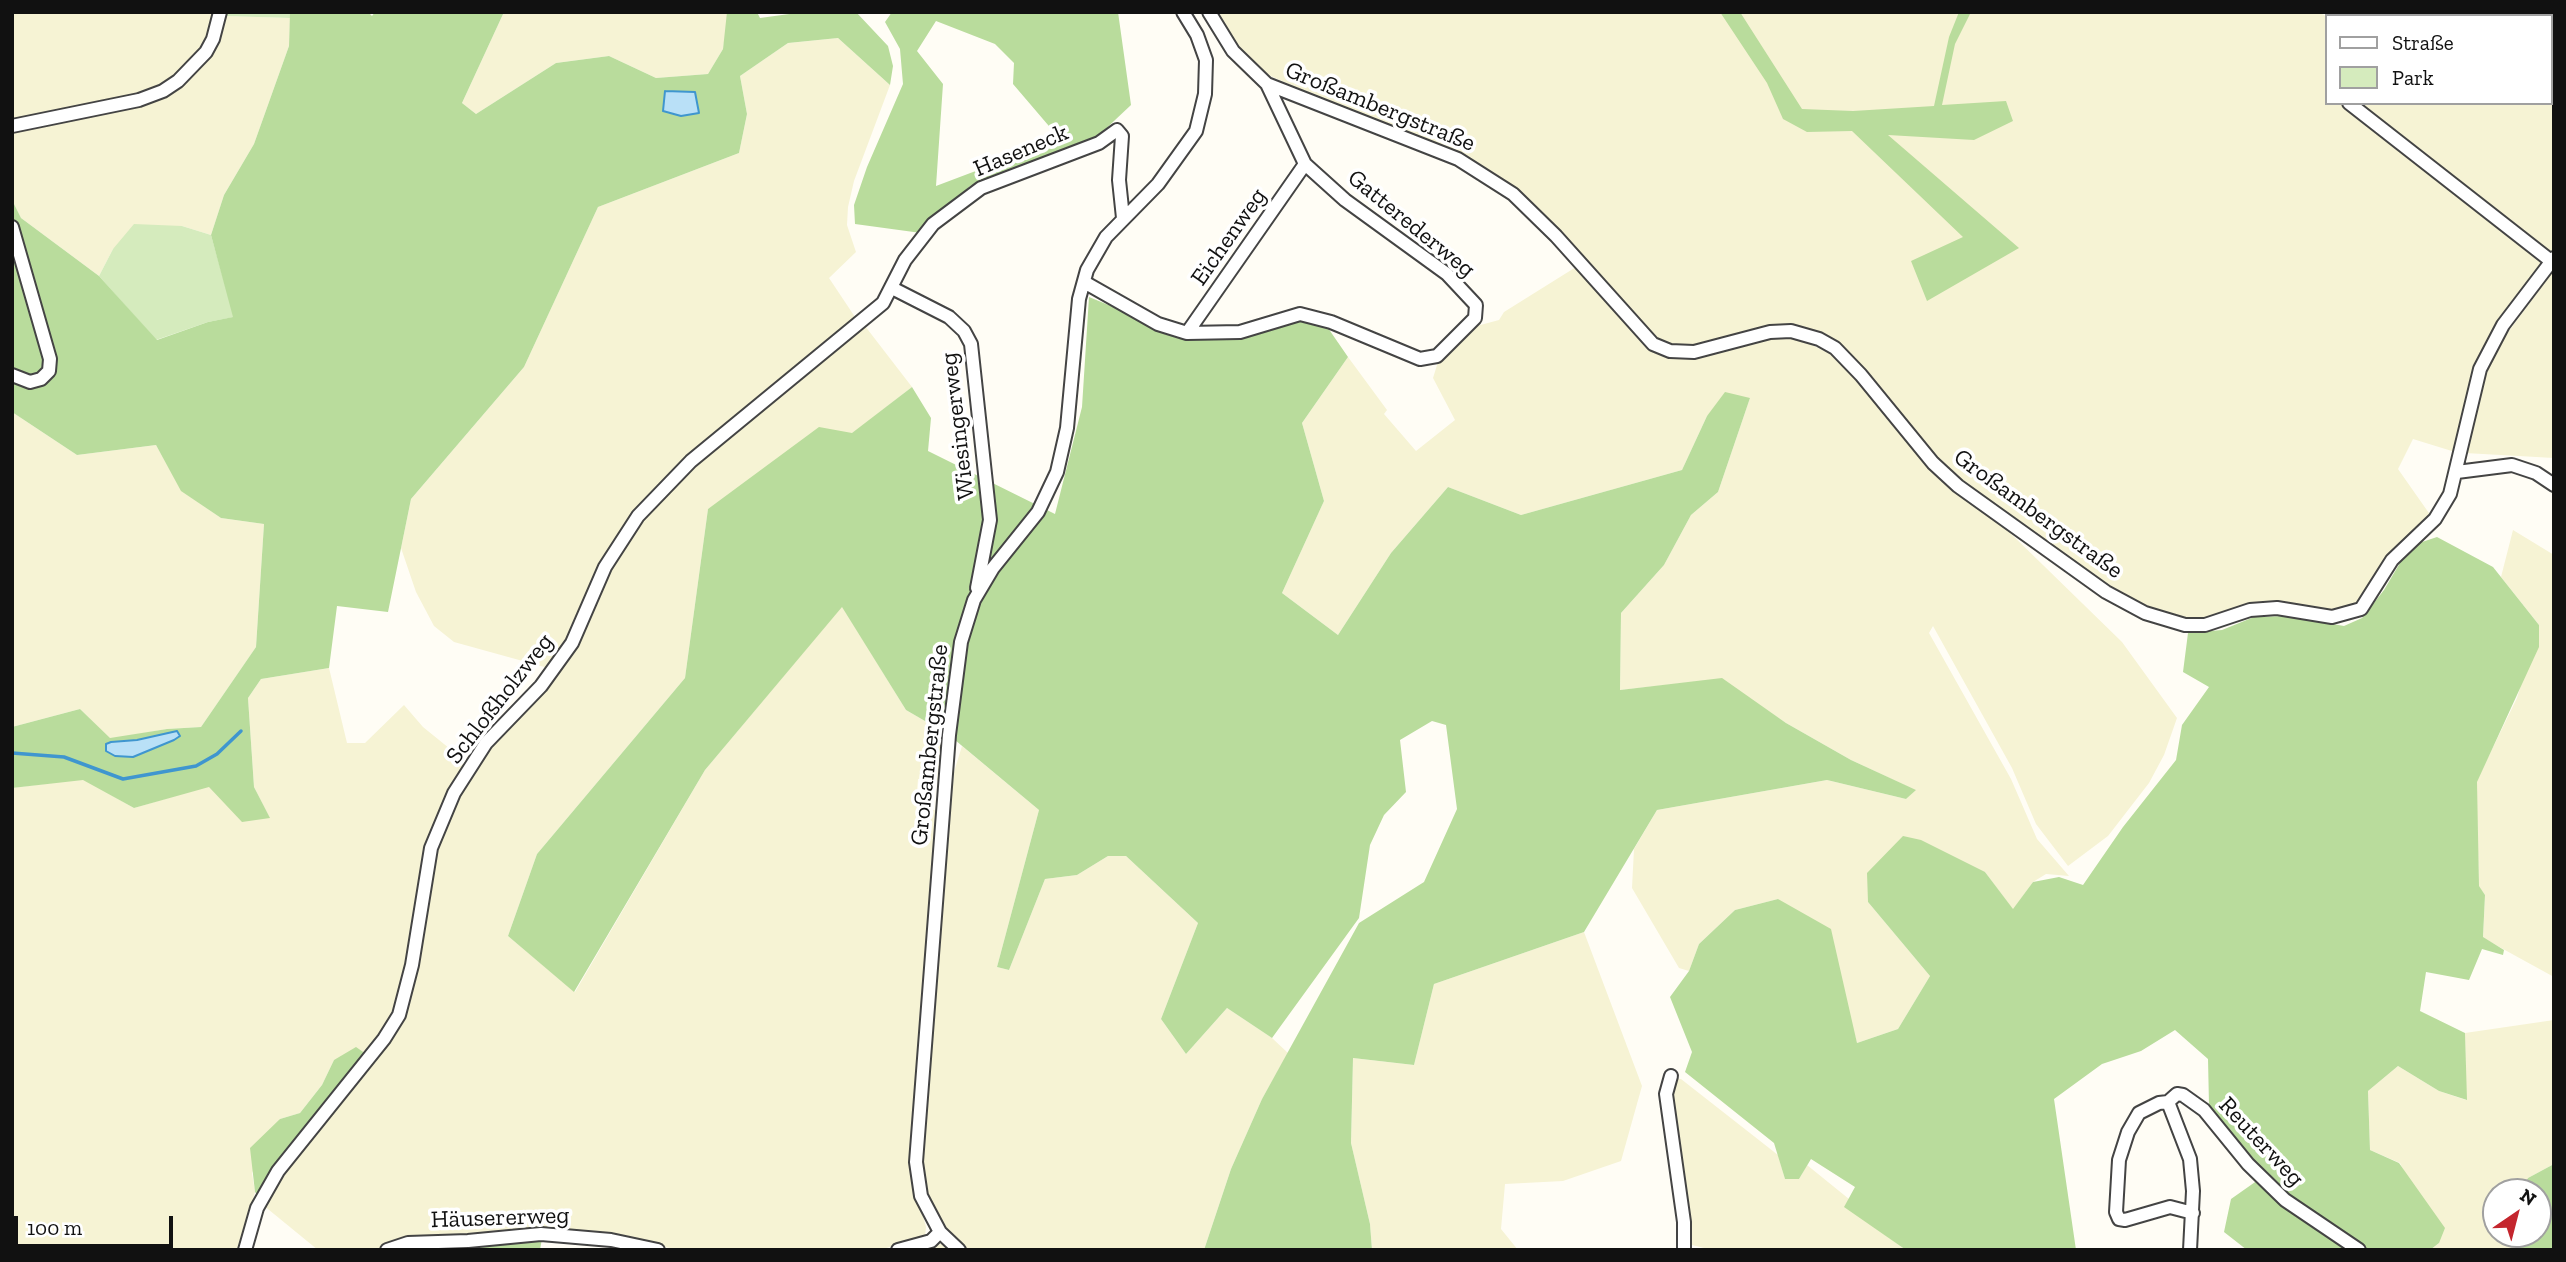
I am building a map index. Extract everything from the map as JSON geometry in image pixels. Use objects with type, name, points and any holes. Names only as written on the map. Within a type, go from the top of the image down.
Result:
[{"type":"street","points":[[12,127],[139,100],[163,91],[178,81],[206,52],[213,39],[220,12]]},
{"type":"street","name":"Großambergstraße","points":[[959,1250],[940,1232],[921,1196],[916,1162],[951,711],[961,642],[974,600],[993,568],[1038,512],[1057,472],[1067,428],[1079,299],[1094,256],[1123,218],[1165,176],[1196,131],[1205,94],[1206,60],[1197,34],[1183,12]]},
{"type":"street","name":"Großambergstraße","points":[[1209,12],[1233,51],[1267,84],[1439,151],[1489,176],[1535,214],[1653,344],[1662,349],[1694,352],[1770,332],[1803,332],[1819,339],[1847,359],[1933,463],[1958,486],[2106,592],[2160,619],[2185,625],[2206,625],[2250,610],[2277,608],[2332,617],[2351,614],[2361,609],[2392,561],[2435,519],[2450,494],[2457,472],[2469,405],[2480,369],[2503,325],[2553,260],[2352,105]]},
{"type":"street","name":"Gatterederweg","points":[[1084,282],[1158,324],[1188,333],[1240,332],[1300,314],[1331,322],[1420,359],[1437,356],[1475,318],[1476,305],[1447,274],[1356,208],[1305,164],[1267,84]]},
{"type":"street","name":"Haseneck","points":[[892,288],[919,240],[953,206],[981,188],[1099,143],[1117,130],[1122,136],[1119,180],[1123,218]]},
{"type":"street","name":"Eichenweg","points":[[1188,333],[1305,164]]},
{"type":"street","points":[[12,227],[50,359],[49,371],[41,379],[30,382],[12,375]]},
{"type":"street","name":"Wiesingerweg","points":[[892,288],[949,317],[964,331],[971,344],[990,520],[974,600]]},
{"type":"street","name":"Schloßholzweg","points":[[245,1250],[257,1208],[278,1171],[384,1039],[399,1015],[408,986],[431,848],[439,824],[473,760],[556,666],[572,643],[605,567],[638,516],[666,484],[809,361],[883,303],[892,288]]},
{"type":"street","points":[[2457,472],[2512,465],[2530,470],[2554,485]]},
{"type":"street","points":[[1671,1076],[1666,1094],[1685,1222],[1684,1250]]},
{"type":"street","name":"Reuterweg","points":[[2168,1102],[2177,1094],[2192,1100],[2219,1125],[2248,1164],[2285,1200],[2359,1250]]},
{"type":"street","points":[[2190,1250],[2193,1213],[2190,1159],[2168,1102],[2159,1103],[2139,1113],[2128,1132],[2119,1160],[2116,1212],[2119,1219],[2125,1220],[2170,1207],[2193,1213]]},
{"type":"street","points":[[898,1250],[931,1241],[940,1232]]},
{"type":"street","name":"Häusererweg","points":[[387,1250],[408,1243],[541,1234],[611,1240],[657,1250]]},
{"type":"shaded area","points":[[12,12],[214,12],[202,50],[177,77],[138,97],[12,120]]},
{"type":"shaded area","points":[[504,12],[727,12],[728,17],[723,49],[708,74],[656,78],[609,56],[556,63],[476,114],[462,103]]},
{"type":"shaded area","points":[[1213,12],[2318,12],[2324,15],[2324,105],[2349,105],[2539,255],[2542,265],[2493,333],[2455,452],[2413,439],[2398,469],[2431,516],[2365,598],[2350,609],[2331,613],[2271,602],[2249,603],[2204,620],[2180,618],[2142,607],[2106,587],[1980,498],[1917,437],[1819,333],[1790,323],[1714,343],[1680,347],[1654,340],[1504,182],[1253,68],[1231,44]]},
{"type":"shaded area","points":[[2554,12],[2554,249],[2550,252],[2545,250],[2358,105],[2552,105],[2552,14],[2348,14]]},
{"type":"shaded area","points":[[225,16],[290,18],[289,46],[254,144],[224,195],[211,235],[182,226],[113,249],[99,276],[21,218],[12,200],[13,133],[122,111],[170,91]]},
{"type":"shaded area","points":[[838,38],[890,85],[854,181],[848,207],[847,225],[856,252],[829,278],[857,320],[663,481],[635,514],[568,641],[548,668],[454,642],[434,626],[416,592],[401,548],[411,499],[524,367],[598,207],[739,153],[747,114],[740,76],[788,43]]},
{"type":"shaded area","points":[[1576,267],[1648,348],[1672,358],[1695,357],[1772,337],[1793,336],[1841,359],[1936,473],[2004,527],[2122,642],[2177,718],[2164,755],[2149,783],[2108,836],[2068,866],[2036,824],[2012,768],[1933,626],[1929,633],[2011,779],[2037,839],[2069,876],[2046,874],[2033,882],[2013,910],[1985,872],[1868,902],[1930,976],[1898,1029],[1857,1043],[1846,1004],[1778,899],[1735,910],[1699,944],[1689,971],[1679,968],[1632,888],[1634,849],[1657,810],[1827,780],[1906,799],[1915,790],[1851,760],[1786,723],[1721,679],[1620,690],[1621,613],[1664,565],[1691,515],[1718,492],[1750,398],[1707,416],[1682,470],[1521,515],[1448,487],[1391,553],[1338,635],[1282,593],[1324,501],[1302,423],[1348,357],[1387,410],[1384,414],[1416,451],[1455,420],[1433,378],[1438,362],[1473,327],[1499,320],[1504,312]]},
{"type":"shaded area","points":[[2554,270],[2554,458],[2465,453],[2481,385],[2494,351]]},
{"type":"shaded area","points":[[865,326],[912,387],[852,434],[708,509],[685,678],[537,854],[508,936],[575,992],[705,770],[842,606],[906,710],[942,731],[940,781],[918,779],[916,806],[938,811],[912,1177],[926,1227],[925,1236],[880,1250],[681,1250],[571,1230],[388,1245],[379,1250],[318,1250],[263,1205],[282,1170],[389,1039],[443,823],[474,764],[547,682],[617,552],[649,508],[680,475],[813,363]]},
{"type":"shaded area","points":[[12,412],[77,455],[156,445],[182,491],[221,518],[264,524],[256,647],[201,727],[167,729],[110,739],[80,709],[12,727]]},
{"type":"shaded area","points":[[2513,530],[2554,555],[2554,977],[2483,938],[2485,895],[2479,887],[2476,782],[2517,698],[2539,625],[2501,577]]},
{"type":"shaded area","points":[[329,668],[347,743],[365,743],[404,705],[423,727],[465,761],[435,821],[396,1014],[366,1054],[334,1060],[322,1085],[300,1113],[280,1119],[252,1173],[255,1192],[241,1250],[12,1250],[12,788],[83,779],[134,808],[209,786],[242,821],[269,817],[254,787],[248,698],[261,679]]},
{"type":"shaded area","points":[[962,746],[1039,810],[997,967],[1009,970],[1045,879],[1077,875],[1108,856],[1126,856],[1198,923],[1161,1019],[1186,1054],[1227,1008],[1272,1038],[1288,1053],[1262,1099],[1231,1169],[1204,1250],[914,1250],[941,1244],[950,1235],[926,1197],[921,1168],[954,772]]},
{"type":"shaded area","points":[[1584,932],[1642,1086],[1621,1161],[1563,1181],[1505,1184],[1501,1229],[1518,1250],[1372,1250],[1370,1224],[1351,1143],[1353,1058],[1414,1065],[1434,984]]},
{"type":"shaded area","points":[[2554,1020],[2554,1164],[2528,1178],[2482,1178],[2482,1248],[2516,1250],[2430,1250],[2439,1243],[2400,1163],[2370,1150],[2368,1091],[2398,1066],[2439,1091],[2466,1100],[2465,1033]]},
{"type":"shaded area","points":[[1681,1079],[1778,1155],[1785,1179],[1799,1179],[1807,1165],[1849,1199],[1845,1206],[1906,1250],[1712,1250],[1688,1244],[1671,1082]]},
{"type":"green space","points":[[225,12],[290,12],[290,18],[225,16]]},
{"type":"green space","points":[[290,12],[368,12],[372,16],[375,12],[504,12],[462,103],[476,114],[556,63],[609,56],[656,78],[708,74],[723,49],[727,12],[757,12],[760,18],[804,12],[856,12],[888,46],[893,66],[890,85],[838,38],[788,43],[740,76],[747,114],[739,153],[598,207],[524,367],[411,499],[388,612],[337,606],[329,668],[261,679],[248,698],[254,787],[270,818],[242,822],[209,787],[134,808],[83,780],[12,788],[12,727],[80,709],[110,738],[201,727],[256,647],[264,524],[221,518],[181,491],[156,445],[77,455],[12,412],[12,200],[21,218],[99,276],[157,340],[208,322],[233,317],[211,235],[224,195],[254,144],[289,46]]},
{"type":"green space","points":[[892,12],[1118,12],[1131,105],[1097,137],[970,186],[921,233],[855,224],[854,205],[867,167],[903,84],[900,49],[885,22]],"holes":[[[936,21],[995,44],[1014,63],[1013,84],[1054,132],[1018,155],[936,186],[943,84],[917,51]]]},
{"type":"green space","points":[[1720,12],[1740,12],[1802,109],[1853,111],[1934,106],[1949,37],[1959,12],[1971,12],[1955,44],[1942,105],[2006,101],[2013,121],[1974,140],[1888,135],[2019,248],[1927,301],[1911,261],[1963,237],[1852,131],[1807,132],[1783,119],[1767,83]]},
{"type":"green space","points":[[134,224],[182,226],[211,235],[234,317],[208,322],[156,340],[99,276],[113,249]]},
{"type":"green space","points":[[1089,297],[1128,313],[1165,334],[1208,340],[1265,331],[1301,319],[1328,328],[1348,357],[1302,423],[1324,501],[1282,593],[1338,635],[1391,553],[1448,487],[1521,515],[1682,470],[1707,416],[1725,392],[1750,398],[1718,492],[1691,515],[1664,565],[1621,613],[1620,690],[1722,678],[1786,723],[1851,760],[1916,790],[1906,799],[1827,780],[1657,810],[1584,932],[1434,984],[1414,1065],[1353,1058],[1351,1143],[1370,1224],[1372,1250],[1204,1250],[1231,1169],[1262,1099],[1359,923],[1424,882],[1457,809],[1446,725],[1432,721],[1400,740],[1406,792],[1384,815],[1370,845],[1359,918],[1272,1038],[1227,1008],[1186,1054],[1161,1019],[1198,923],[1126,856],[1108,856],[1077,875],[1045,879],[1009,970],[997,967],[1039,810],[949,735],[906,710],[842,607],[705,770],[574,992],[508,936],[537,854],[685,678],[708,509],[819,427],[852,433],[912,387],[931,418],[928,451],[1055,514],[1082,407]]},
{"type":"green space","points":[[2437,537],[2493,567],[2539,625],[2539,647],[2477,782],[2479,886],[2485,895],[2483,937],[2504,950],[2503,955],[2482,949],[2469,980],[2426,972],[2420,1011],[2465,1033],[2467,1100],[2439,1091],[2398,1066],[2368,1091],[2370,1150],[2399,1163],[2445,1228],[2439,1243],[2430,1250],[2247,1250],[2224,1232],[2231,1199],[2258,1180],[2209,1105],[2208,1059],[2175,1030],[2141,1051],[2102,1064],[2054,1099],[2076,1250],[1906,1250],[1844,1207],[1855,1187],[1811,1159],[1799,1179],[1785,1179],[1774,1143],[1685,1072],[1692,1052],[1670,997],[1689,971],[1699,944],[1735,910],[1778,899],[1831,929],[1857,1043],[1898,1029],[1930,976],[1868,902],[1867,873],[1903,836],[1921,840],[1985,872],[2013,909],[2033,882],[2059,877],[2083,885],[2123,827],[2176,760],[2182,725],[2209,687],[2183,672],[2188,633],[2222,630],[2254,617],[2287,616],[2344,626],[2362,618],[2384,590],[2410,546]]},
{"type":"green space","points":[[356,1047],[366,1054],[260,1198],[255,1192],[250,1148],[280,1119],[300,1113],[322,1085],[334,1060]]},
{"type":"green space","points":[[2554,1164],[2554,1250],[2516,1250],[2552,1248],[2552,1178],[2528,1178]]},
{"type":"green space","points":[[542,1238],[540,1250],[399,1250]]},
{"type":"water","points":[[665,91],[695,92],[699,113],[681,116],[663,111]]},
{"type":"water","points":[[177,731],[180,736],[174,740],[133,757],[115,756],[106,751],[106,744],[111,742],[137,740]]},
{"type":"waterway","points":[[12,753],[64,757],[123,779],[196,766],[217,754],[241,731]]}]
